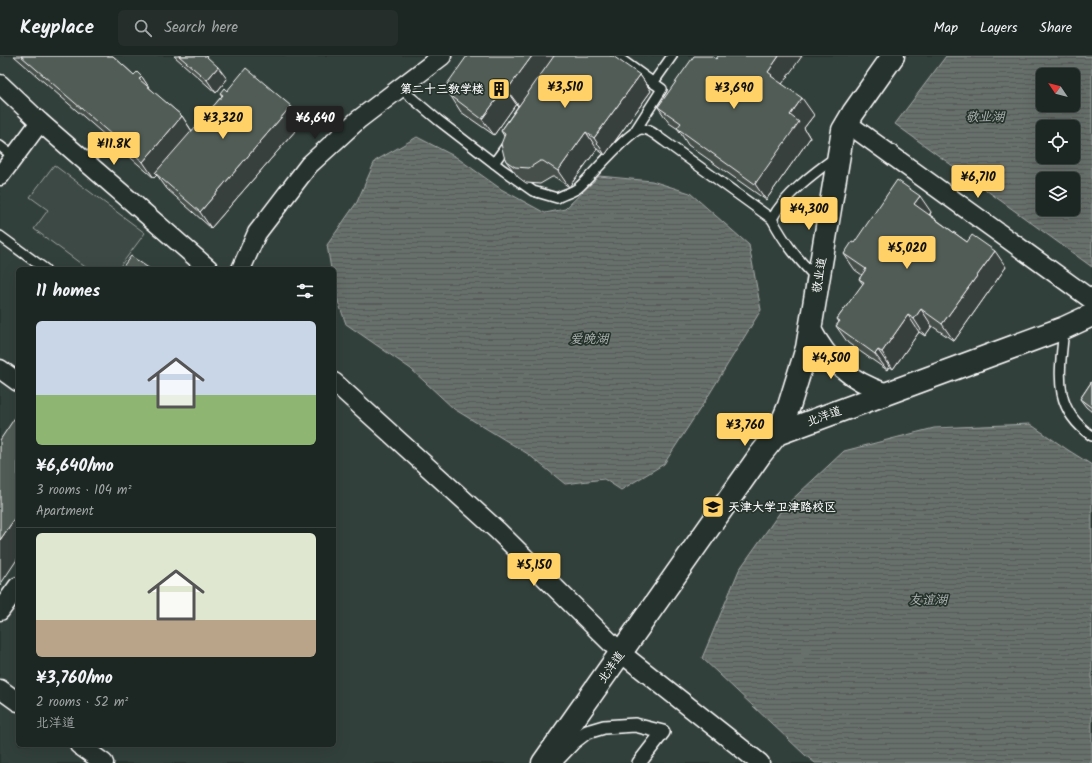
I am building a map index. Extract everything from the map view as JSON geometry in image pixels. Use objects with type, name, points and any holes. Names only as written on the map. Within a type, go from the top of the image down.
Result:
[{"type":"street","points":[[242,267],[258,233],[309,165],[358,120],[442,56]]},
{"type":"street","name":"敬业道","points":[[777,434],[789,406],[807,348],[843,130],[893,56]]},
{"type":"street","points":[[0,84],[40,122],[207,267]]},
{"type":"street","points":[[0,176],[40,122]]},
{"type":"street","points":[[847,123],[1092,300]]},
{"type":"street","name":"北洋道","points":[[543,763],[777,434],[1064,328],[1092,315]]},
{"type":"street","points":[[810,326],[825,352],[845,372],[871,388],[887,393]]},
{"type":"street","points":[[0,369],[16,381]]},
{"type":"street","points":[[336,384],[498,531],[621,653],[760,763]]},
{"type":"street","points":[[0,611],[16,589]]},
{"type":"street","points":[[0,689],[16,701]]},
{"type":"street","points":[[553,763],[586,732],[604,727],[635,725],[663,732],[639,763]]},
{"type":"street","points":[[82,747],[104,763]]},
{"type":"lane","points":[[400,88],[438,120],[533,191],[557,198],[578,188],[635,131],[662,89],[616,56]]},
{"type":"lane","points":[[653,83],[672,56]]},
{"type":"lane","points":[[635,131],[641,129],[647,130],[772,219],[783,239],[797,259],[818,280]]},
{"type":"lane","points":[[494,163],[516,133]]},
{"type":"lane","points":[[0,146],[14,157]]},
{"type":"lane","points":[[772,219],[776,212],[798,187],[838,155]]},
{"type":"lane","points":[[0,236],[42,267]]},
{"type":"lane","points":[[1064,328],[1061,363],[1061,394],[1065,406],[1072,418],[1082,429],[1092,436]]},
{"type":"shaded area","name":"天津大学卫津路校区","points":[[0,56],[1092,56],[1092,763],[0,763]]},
{"type":"shaded area","points":[[54,165],[145,233],[120,267],[85,267],[34,229],[48,210],[30,197]]},
{"type":"water","name":"敬业湖","points":[[946,56],[1092,56],[1092,267],[895,124]]},
{"type":"water","name":"爱晚湖","points":[[417,137],[456,157],[501,189],[545,213],[565,209],[599,176],[652,181],[690,193],[749,245],[761,310],[707,398],[664,464],[621,490],[604,479],[565,484],[528,454],[454,409],[411,369],[346,324],[336,296],[336,267],[331,267],[327,245],[357,202],[375,161]]},
{"type":"water","name":"友谊湖","points":[[1030,424],[1092,465],[1092,763],[815,763],[702,658],[739,570],[783,508],[844,451],[934,428]]},
{"type":"building","points":[[21,56],[113,56],[134,75],[137,72],[142,77],[139,79],[182,116],[143,162]]},
{"type":"building","points":[[179,56],[206,56],[218,67],[207,80]]},
{"type":"building","points":[[467,56],[532,56],[507,90],[505,88],[482,119],[450,95],[452,92],[445,87]]},
{"type":"building","points":[[554,56],[613,56],[640,75],[594,138],[586,132],[558,171],[543,161],[540,161],[529,168],[515,167],[506,161],[504,156],[501,144],[505,134],[501,131]]},
{"type":"building","points":[[694,56],[712,56],[716,59],[718,56],[779,56],[768,72],[772,75],[771,76],[802,98],[790,115],[799,122],[755,184],[677,128],[681,123],[658,107]]},
{"type":"building","points":[[246,68],[291,106],[200,212],[155,173],[223,95],[220,93],[224,88],[227,91]]},
{"type":"building","points":[[897,180],[920,196],[914,204],[967,242],[972,235],[995,251],[942,324],[921,309],[914,319],[908,315],[882,352],[878,350],[875,354],[836,326],[840,321],[837,319],[864,282],[859,279],[866,269],[844,254],[852,242],[854,243]]},
{"type":"building","points":[[131,256],[147,267],[123,267]]},
{"type":"building","points":[[1092,381],[1092,408],[1080,399]]},
{"type":"building","points":[[16,416],[16,517],[0,540],[0,440]]},
{"type":"place","name":"第二十三教学楼","points":[[499,89]]},
{"type":"place","name":"天津大学卫津路校区","points":[[713,507]]}]
